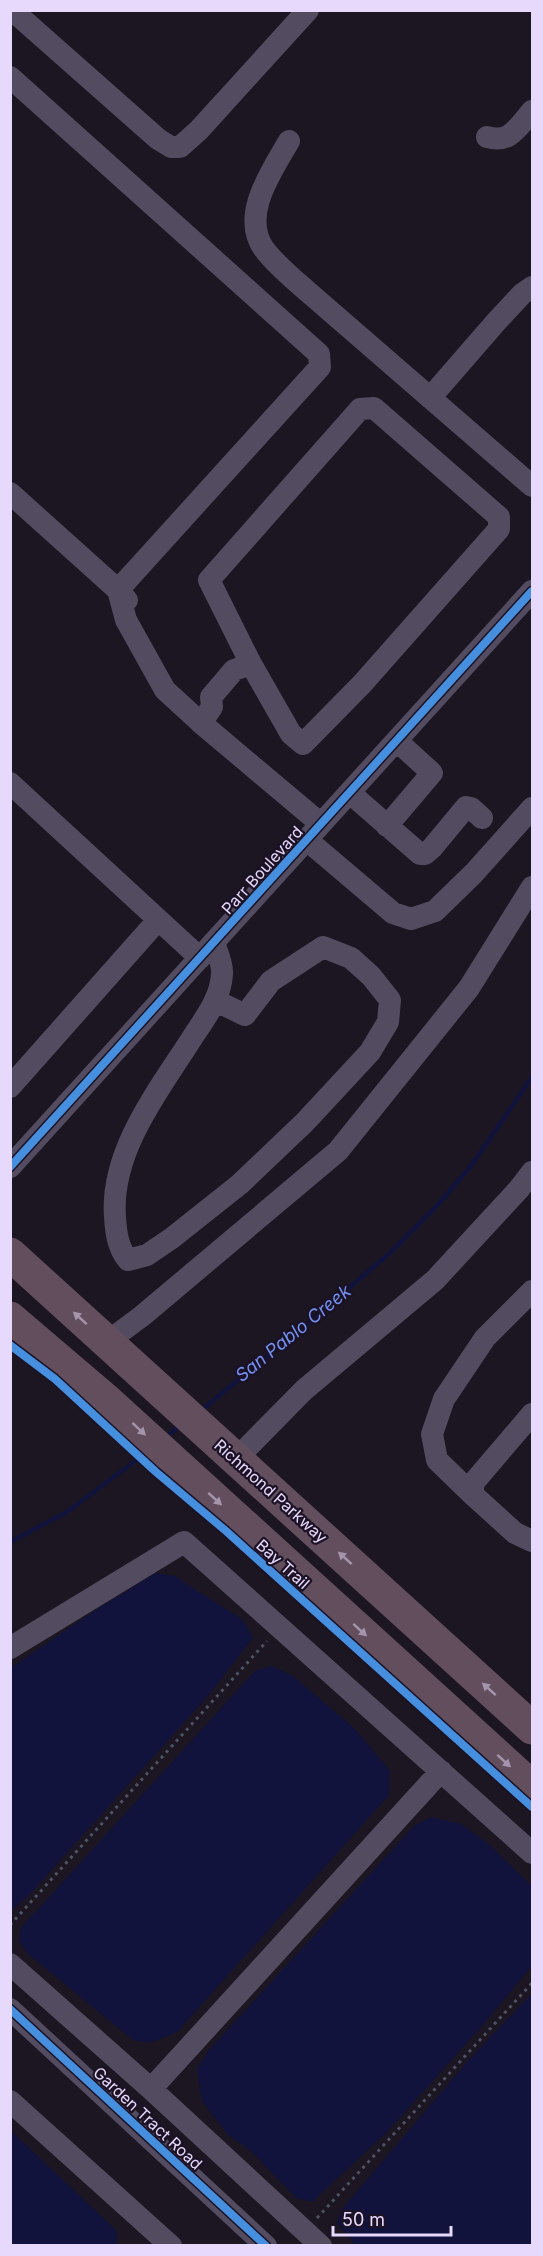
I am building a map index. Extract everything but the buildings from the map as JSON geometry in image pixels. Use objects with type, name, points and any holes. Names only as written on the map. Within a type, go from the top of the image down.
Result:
[{"type":"highway","name":"Richmond Parkway","points":[[10,1254],[532,1728]]},
{"type":"highway","points":[[10,1318],[105,1399],[532,1787]]},
{"type":"street","points":[[12,10],[158,139],[171,147],[180,147],[199,130],[308,10]]},
{"type":"street","points":[[10,77],[319,354],[320,367],[118,590]]},
{"type":"street","points":[[487,137],[497,140],[509,136],[532,111]]},
{"type":"street","points":[[289,141],[268,178],[256,208],[256,227],[262,246],[275,262],[532,486]]},
{"type":"street","points":[[430,398],[496,322],[522,294],[532,287]]},
{"type":"street","points":[[374,408],[499,516],[499,529],[362,684],[303,744],[291,734],[251,664],[209,580],[360,409],[374,408]]},
{"type":"street","points":[[10,493],[118,590],[139,614],[199,713],[393,913],[411,919],[435,911],[474,873],[532,808]]},
{"type":"street","name":"Parr Boulevard","points":[[10,1167],[530,597]]},
{"type":"street","points":[[199,713],[234,670],[251,664]]},
{"type":"street","points":[[387,826],[432,773],[397,741]]},
{"type":"street","points":[[10,783],[158,920],[207,950],[222,973],[216,1001],[141,1120],[123,1159],[114,1198],[118,1241],[121,1252],[128,1260],[147,1255],[172,1238],[240,1184],[305,1122],[370,1052],[388,1022],[390,1000],[371,976],[351,958],[323,947],[271,981],[245,1015],[216,1001]]},
{"type":"street","points":[[350,793],[420,854],[425,854],[432,848],[466,807],[471,808],[482,818]]},
{"type":"street","points":[[107,1342],[142,1316],[338,1150],[469,988],[532,887]]},
{"type":"street","points":[[10,1087],[158,920]]},
{"type":"street","points":[[236,1459],[304,1390],[435,1280],[519,1190],[532,1172]]},
{"type":"street","points":[[532,1291],[485,1338],[444,1399],[432,1434],[437,1460],[516,1533],[532,1541]]},
{"type":"street","points":[[472,1494],[474,1482],[532,1414]]},
{"type":"street","points":[[10,1648],[184,1542],[532,1853]]},
{"type":"street","points":[[151,2089],[441,1771]]},
{"type":"street","points":[[10,1964],[151,2089],[313,2238]]},
{"type":"street","name":"Garden Tract Road","points":[[10,2009],[266,2246]]},
{"type":"street","points":[[10,2101],[171,2246]]},
{"type":"path","points":[[10,1925],[280,1627]]},
{"type":"path","points":[[313,2238],[532,1983]]},
{"type":"shaded area","points":[[156,1573],[174,1576],[243,1620],[253,1638],[207,1697],[29,1895],[11,1911],[11,1668],[94,1611]]},
{"type":"shaded area","points":[[272,1666],[293,1676],[356,1730],[390,1771],[389,1795],[177,2032],[150,2043],[133,2040],[27,1953],[19,1941],[21,1928],[255,1671]]},
{"type":"shaded area","points":[[431,1817],[461,1824],[487,1843],[532,1886],[532,1966],[482,2026],[387,2132],[312,2202],[296,2198],[252,2152],[228,2135],[202,2101],[197,2068],[210,2049],[415,1825]]},
{"type":"shaded area","points":[[532,1993],[532,2245],[356,2245],[337,2223],[342,2209],[467,2062]]},
{"type":"shaded area","points":[[11,2131],[117,2231],[117,2245],[11,2245]]},
{"type":"waterway","name":"San Pablo Creek","points":[[200,1411],[392,1251],[433,1210],[471,1166],[532,1077]]},
{"type":"waterway","name":"San Pablo Creek","points":[[164,1438],[181,1425]]},
{"type":"waterway","name":"San Pablo Creek","points":[[10,1542],[67,1512],[146,1453]]},
{"type":"cycle path","points":[[10,1167],[532,591]]},
{"type":"cycle path","name":"Bay Trail","points":[[10,1345],[55,1379],[532,1807]]},
{"type":"cycle path","points":[[10,2009],[266,2246]]}]
